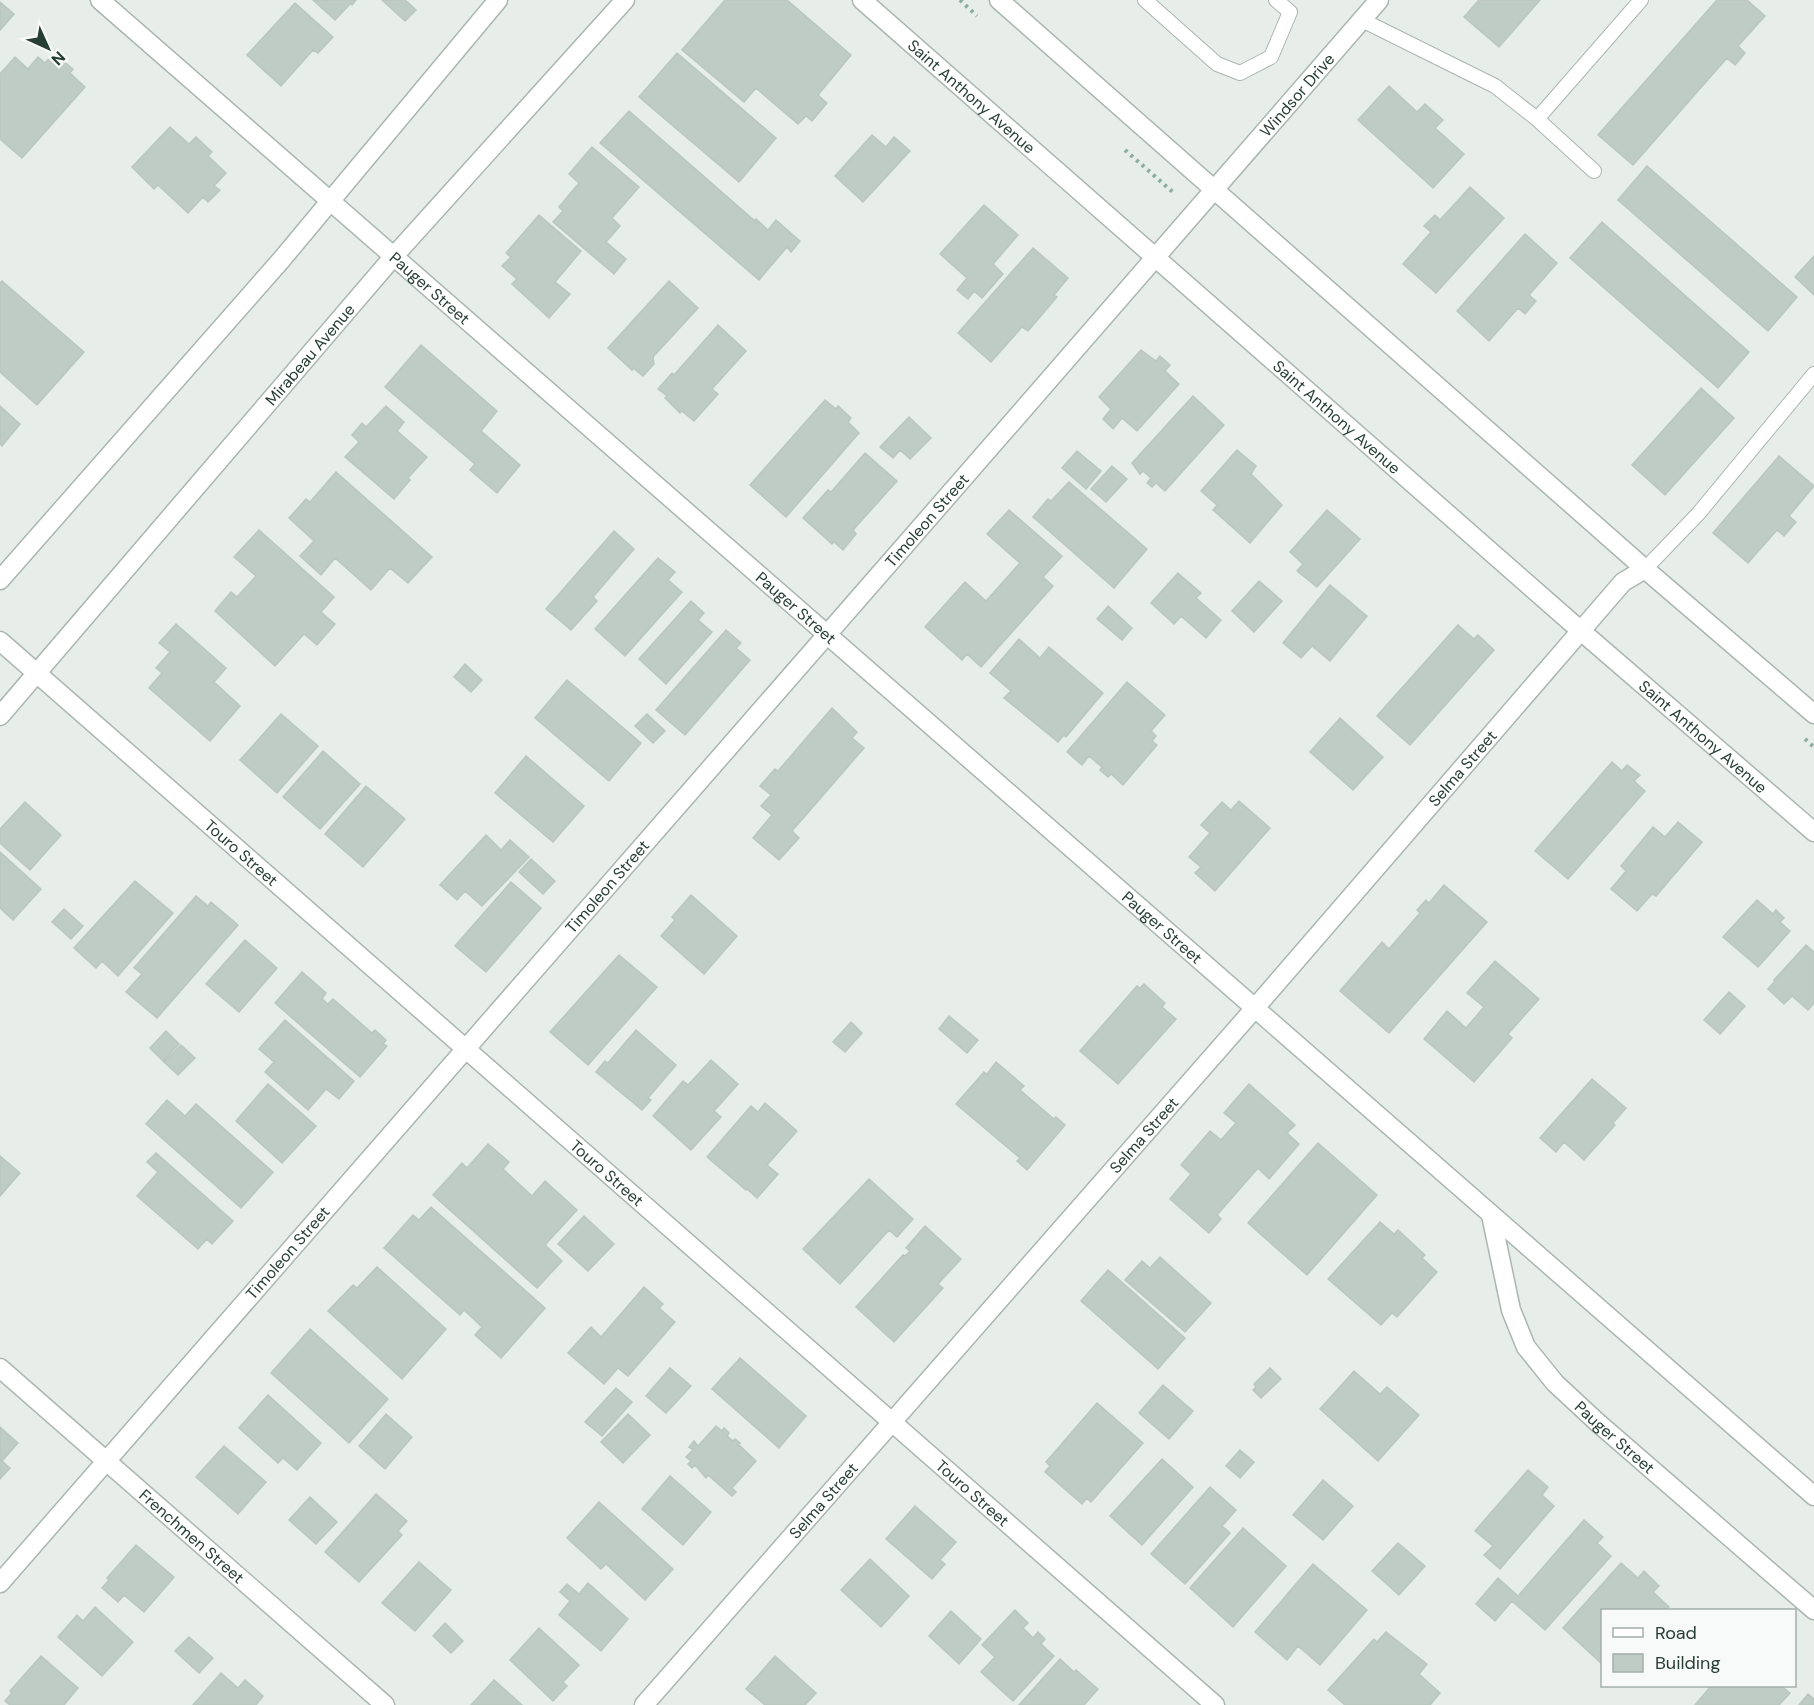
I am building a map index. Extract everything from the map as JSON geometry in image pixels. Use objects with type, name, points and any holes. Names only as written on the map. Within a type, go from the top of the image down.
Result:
[{"type":"street","name":"Pauger Street","points":[[100,0],[1814,1496]]},
{"type":"street","points":[[0,580],[282,259],[498,0]]},
{"type":"street","name":"Mirabeau Avenue","points":[[0,716],[394,256],[625,0]]},
{"type":"street","name":"Saint Anthony Avenue","points":[[862,0],[1581,631],[1814,832]]},
{"type":"street","points":[[999,0],[1814,714]]},
{"type":"street","name":"Windsor Drive","points":[[1213,189],[1379,0]]},
{"type":"street","name":"Timoleon Street","points":[[0,1583],[827,636],[1213,189]]},
{"type":"street","name":"Selma Street","points":[[644,1705],[1255,1008],[1623,582],[1645,568]]},
{"type":"street","name":"Touro Street","points":[[0,641],[1215,1705]]},
{"type":"street","name":"Pauger Street","points":[[1491,1215],[1510,1310],[1526,1347],[1555,1383],[1814,1610]]},
{"type":"street","name":"Frenchmen Street","points":[[0,1368],[385,1705]]},
{"type":"lane","points":[[1145,0],[1217,64],[1240,73],[1271,57],[1290,12],[1276,0]]},
{"type":"lane","points":[[1537,119],[1641,0]]},
{"type":"lane","points":[[1362,20],[1495,86],[1537,119],[1594,171]]},
{"type":"lane","points":[[1645,568],[1698,514],[1814,374]]},
{"type":"building","points":[[313,0],[356,0],[335,20]]},
{"type":"building","points":[[382,0],[405,0],[416,10],[405,21]]},
{"type":"building","points":[[725,0],[787,0],[851,55],[818,95],[827,103],[812,121],[806,116],[798,124],[756,88],[744,102],[682,50]]},
{"type":"building","points":[[1479,0],[1540,0],[1499,47],[1464,17]]},
{"type":"building","points":[[1717,0],[1747,0],[1765,16],[1738,46],[1745,53],[1735,65],[1727,58],[1633,165],[1598,135]]},
{"type":"building","points":[[0,2],[14,14],[0,30]]},
{"type":"building","points":[[295,3],[333,37],[318,53],[313,50],[281,86],[247,55]]},
{"type":"building","points":[[54,53],[73,69],[70,73],[85,87],[22,158],[0,139],[0,74],[15,57],[28,69],[38,57],[45,63]]},
{"type":"building","points":[[677,53],[776,138],[739,182],[639,97]]},
{"type":"building","points":[[1389,86],[1417,112],[1425,104],[1443,120],[1435,128],[1464,154],[1433,188],[1358,120]]},
{"type":"building","points":[[629,111],[755,221],[756,219],[768,230],[776,220],[800,241],[791,252],[787,247],[759,280],[600,143]]},
{"type":"building","points":[[170,127],[189,144],[196,137],[212,152],[208,156],[226,173],[214,186],[220,190],[208,202],[203,197],[188,213],[158,185],[154,189],[132,167]]},
{"type":"building","points":[[872,135],[886,147],[894,137],[910,151],[863,202],[835,176]]},
{"type":"building","points":[[592,147],[639,187],[612,218],[620,226],[606,242],[626,259],[614,274],[553,222],[563,211],[559,207],[579,183],[569,174]]},
{"type":"building","points":[[1647,166],[1797,297],[1768,331],[1618,200]]},
{"type":"building","points":[[1470,187],[1504,218],[1436,293],[1403,264],[1431,232],[1424,226],[1435,215],[1440,220]]},
{"type":"building","points":[[984,205],[1018,235],[993,264],[1003,274],[982,298],[974,291],[968,299],[957,290],[967,278],[940,254]]},
{"type":"building","points":[[539,215],[581,251],[555,282],[570,294],[549,318],[512,284],[517,279],[502,266],[511,257],[506,253]]},
{"type":"building","points":[[1602,222],[1749,352],[1718,388],[1570,258]]},
{"type":"building","points":[[1525,234],[1557,263],[1529,295],[1536,301],[1525,314],[1518,308],[1489,341],[1457,311]]},
{"type":"building","points":[[1033,248],[1068,278],[1054,295],[1057,297],[1028,331],[1022,327],[991,362],[958,333]]},
{"type":"building","points":[[1814,256],[1814,295],[1795,277]]},
{"type":"building","points":[[2,281],[84,352],[37,405],[0,372],[0,283]]},
{"type":"building","points":[[669,281],[698,308],[653,357],[654,364],[643,376],[633,368],[632,370],[608,348]]},
{"type":"building","points":[[718,325],[746,351],[712,389],[718,394],[694,421],[682,411],[680,413],[665,398],[667,396],[658,389],[672,373],[674,375]]},
{"type":"building","points":[[421,345],[497,411],[481,431],[520,465],[497,493],[470,470],[475,464],[385,387]]},
{"type":"building","points":[[1141,350],[1156,361],[1160,356],[1170,365],[1165,371],[1179,384],[1137,431],[1122,418],[1113,429],[1103,419],[1111,409],[1099,397]]},
{"type":"building","points":[[1701,388],[1734,418],[1665,495],[1632,465]]},
{"type":"building","points":[[1193,396],[1224,425],[1165,491],[1156,483],[1152,487],[1147,483],[1151,478],[1143,471],[1140,474],[1132,463]]},
{"type":"building","points":[[825,400],[836,409],[838,406],[851,418],[848,422],[859,433],[786,517],[750,485]]},
{"type":"building","points":[[0,406],[20,424],[2,446],[0,444]]},
{"type":"building","points":[[386,406],[404,422],[397,431],[427,457],[408,478],[410,480],[394,499],[345,457],[359,442],[352,435],[362,423],[366,427]]},
{"type":"building","points":[[909,417],[931,438],[910,459],[900,450],[893,458],[880,447]]},
{"type":"building","points":[[1237,450],[1256,466],[1251,474],[1282,505],[1250,543],[1213,510],[1217,505],[1201,491]]},
{"type":"building","points":[[1077,451],[1101,471],[1086,489],[1062,468]]},
{"type":"building","points":[[865,453],[897,481],[853,530],[856,534],[843,550],[834,542],[832,544],[803,518],[828,490],[831,492]]},
{"type":"building","points":[[1779,456],[1814,486],[1789,516],[1796,522],[1784,536],[1777,530],[1748,563],[1713,533]]},
{"type":"building","points":[[1112,466],[1127,479],[1106,502],[1091,489]]},
{"type":"building","points":[[336,472],[432,557],[408,583],[390,568],[371,590],[335,558],[321,575],[300,556],[314,541],[289,518],[306,499],[310,502]]},
{"type":"building","points":[[1069,482],[1147,549],[1114,588],[1033,517],[1048,499],[1051,501]]},
{"type":"building","points":[[1009,510],[1062,556],[1043,577],[1053,586],[981,667],[967,654],[962,660],[925,627],[965,582],[986,601],[1020,563],[987,534]]},
{"type":"building","points":[[1327,510],[1360,539],[1317,587],[1297,571],[1303,564],[1290,552]]},
{"type":"building","points":[[259,530],[334,597],[321,612],[335,624],[317,645],[304,634],[275,666],[215,611],[231,592],[237,597],[256,576],[234,557]]},
{"type":"building","points":[[614,531],[634,549],[593,597],[597,601],[571,630],[546,609]]},
{"type":"building","points":[[658,558],[675,572],[668,580],[682,592],[625,656],[595,629]]},
{"type":"building","points":[[1178,573],[1201,593],[1196,598],[1221,620],[1206,638],[1181,616],[1174,624],[1151,603]]},
{"type":"building","points":[[1259,581],[1282,601],[1254,632],[1232,611]]},
{"type":"building","points":[[1330,585],[1367,616],[1330,661],[1312,646],[1301,658],[1283,643]]},
{"type":"building","points":[[691,601],[704,613],[698,620],[712,632],[666,684],[639,659]]},
{"type":"building","points":[[1108,606],[1132,628],[1122,640],[1097,619]]},
{"type":"building","points":[[176,624],[226,668],[214,682],[240,706],[210,741],[149,688],[162,673],[156,668],[170,652],[159,643]]},
{"type":"building","points":[[1458,625],[1474,639],[1478,635],[1494,650],[1410,745],[1377,716]]},
{"type":"building","points":[[726,630],[741,643],[736,648],[750,660],[685,735],[656,710]]},
{"type":"building","points":[[1019,639],[1040,658],[1049,647],[1103,693],[1066,737],[1064,735],[1058,742],[1004,698],[1011,691],[990,673]]},
{"type":"building","points":[[465,664],[482,680],[471,692],[454,677]]},
{"type":"building","points":[[567,680],[641,743],[609,781],[535,718]]},
{"type":"building","points":[[1127,682],[1165,715],[1151,731],[1156,736],[1152,741],[1157,745],[1123,785],[1111,774],[1108,777],[1100,770],[1102,767],[1089,756],[1082,765],[1067,752]]},
{"type":"building","points":[[832,708],[857,732],[852,738],[864,748],[792,831],[799,838],[779,860],[753,838],[772,815],[761,806],[771,795],[760,786],[775,769],[778,771]]},
{"type":"building","points":[[281,714],[318,746],[277,793],[240,760]]},
{"type":"building","points":[[647,714],[665,731],[653,743],[635,726]]},
{"type":"building","points":[[1340,718],[1383,757],[1353,790],[1310,752]]},
{"type":"building","points":[[323,751],[360,784],[320,829],[283,797]]},
{"type":"building","points":[[526,756],[584,806],[553,842],[495,793]]},
{"type":"building","points":[[1612,762],[1622,771],[1627,765],[1640,775],[1634,781],[1645,791],[1568,879],[1535,851]]},
{"type":"building","points":[[366,786],[405,819],[363,867],[325,834]]},
{"type":"building","points":[[1239,801],[1270,828],[1215,891],[1195,873],[1201,867],[1189,857],[1210,833],[1201,825],[1222,802],[1231,810]]},
{"type":"building","points":[[25,802],[61,835],[30,870],[0,843],[0,829]]},
{"type":"building","points":[[1678,822],[1702,842],[1656,896],[1652,894],[1637,911],[1611,889],[1626,871],[1621,866],[1653,827],[1665,837]]},
{"type":"building","points":[[486,835],[501,850],[510,840],[529,857],[482,906],[465,891],[457,900],[440,885]]},
{"type":"building","points":[[0,852],[41,889],[13,920],[0,908]]},
{"type":"building","points":[[531,859],[555,881],[543,894],[519,872]]},
{"type":"building","points":[[135,881],[173,913],[118,976],[102,961],[96,968],[74,948]]},
{"type":"building","points":[[511,882],[541,908],[486,972],[455,946]]},
{"type":"building","points":[[1444,885],[1487,922],[1389,1033],[1340,991],[1382,942],[1389,949],[1420,913],[1417,910],[1426,900],[1429,903]]},
{"type":"building","points":[[691,895],[737,936],[704,974],[661,936],[675,920],[672,917]]},
{"type":"building","points":[[196,896],[208,906],[211,902],[238,925],[157,1018],[126,992],[142,974],[134,968]]},
{"type":"building","points":[[1757,900],[1773,914],[1776,910],[1784,918],[1780,922],[1790,931],[1758,967],[1723,937]]},
{"type":"building","points":[[64,909],[83,926],[71,939],[52,922]]},
{"type":"building","points":[[245,940],[277,968],[239,1012],[206,984]]},
{"type":"building","points":[[1806,945],[1814,952],[1814,1003],[1808,1010],[1792,996],[1784,1004],[1768,989]]},
{"type":"building","points":[[619,955],[657,987],[588,1065],[550,1032]]},
{"type":"building","points":[[1495,961],[1539,999],[1508,1034],[1512,1038],[1474,1082],[1424,1039],[1447,1011],[1466,1028],[1484,1007],[1467,993]]},
{"type":"building","points":[[302,972],[326,993],[322,999],[328,1004],[333,999],[372,1033],[375,1030],[386,1040],[383,1044],[387,1046],[360,1077],[275,1003]]},
{"type":"building","points":[[1144,984],[1165,1003],[1162,1007],[1176,1019],[1118,1084],[1080,1051],[1137,986],[1140,988]]},
{"type":"building","points":[[1729,992],[1745,1006],[1720,1034],[1704,1020]]},
{"type":"building","points":[[949,1016],[978,1040],[967,1053],[939,1029]]},
{"type":"building","points":[[285,1020],[354,1081],[339,1099],[326,1089],[308,1110],[265,1072],[274,1062],[259,1049]]},
{"type":"building","points":[[851,1022],[862,1033],[845,1052],[833,1042]]},
{"type":"building","points":[[636,1030],[676,1065],[648,1098],[651,1100],[642,1110],[596,1072],[605,1061],[608,1063]]},
{"type":"building","points":[[166,1031],[179,1044],[163,1061],[150,1048]]},
{"type":"building","points":[[181,1045],[195,1058],[178,1075],[164,1062]]},
{"type":"building","points":[[711,1060],[738,1084],[714,1111],[721,1117],[691,1150],[653,1116],[683,1081],[688,1085]]},
{"type":"building","points":[[996,1062],[1024,1086],[1020,1090],[1054,1119],[1056,1117],[1065,1125],[1027,1170],[1017,1161],[1020,1158],[956,1104]]},
{"type":"building","points":[[1592,1079],[1626,1108],[1613,1123],[1615,1125],[1584,1160],[1564,1142],[1556,1152],[1540,1138]]},
{"type":"building","points":[[268,1084],[316,1126],[282,1163],[236,1121]]},
{"type":"building","points":[[1249,1084],[1295,1125],[1287,1133],[1299,1144],[1269,1179],[1258,1168],[1217,1215],[1221,1219],[1209,1233],[1170,1199],[1191,1174],[1181,1165],[1210,1131],[1221,1140],[1236,1123],[1224,1113]]},
{"type":"building","points":[[167,1100],[185,1116],[196,1104],[273,1172],[241,1208],[146,1124]]},
{"type":"building","points":[[765,1103],[797,1131],[767,1165],[778,1174],[757,1198],[707,1157],[751,1106],[758,1112]]},
{"type":"building","points":[[1318,1143],[1377,1195],[1307,1275],[1248,1223]]},
{"type":"building","points":[[488,1144],[509,1162],[503,1169],[532,1196],[545,1181],[577,1210],[545,1245],[562,1261],[537,1288],[433,1195],[462,1163],[467,1168]]},
{"type":"building","points":[[156,1153],[233,1221],[212,1244],[207,1239],[198,1249],[137,1196],[158,1172],[147,1162]]},
{"type":"building","points":[[0,1156],[20,1173],[0,1196]]},
{"type":"building","points":[[869,1179],[913,1219],[897,1237],[889,1230],[840,1284],[803,1249]]},
{"type":"building","points":[[431,1207],[545,1308],[501,1358],[475,1335],[482,1327],[464,1310],[460,1315],[384,1248],[413,1215],[419,1220]]},
{"type":"building","points":[[584,1216],[614,1244],[588,1271],[558,1244]]},
{"type":"building","points":[[1380,1222],[1394,1234],[1398,1230],[1425,1255],[1422,1258],[1437,1272],[1397,1317],[1392,1313],[1381,1325],[1328,1279]]},
{"type":"building","points":[[925,1226],[961,1259],[938,1284],[943,1288],[894,1342],[856,1307],[903,1255],[905,1256],[910,1251],[906,1248]]},
{"type":"building","points":[[1160,1257],[1211,1303],[1185,1332],[1125,1280],[1142,1261],[1150,1268]]},
{"type":"building","points":[[377,1267],[446,1329],[402,1379],[328,1311],[353,1285],[357,1288]]},
{"type":"building","points":[[1108,1270],[1185,1338],[1158,1369],[1081,1301]]},
{"type":"building","points":[[644,1287],[663,1304],[659,1308],[675,1322],[628,1376],[618,1368],[604,1384],[568,1353],[591,1327],[601,1337]]},
{"type":"building","points":[[310,1329],[388,1399],[349,1443],[271,1373]]},
{"type":"building","points":[[740,1358],[806,1416],[779,1448],[712,1389]]},
{"type":"building","points":[[670,1368],[691,1386],[666,1413],[646,1396]]},
{"type":"building","points":[[1270,1368],[1281,1379],[1261,1398],[1253,1390],[1256,1387],[1254,1384]]},
{"type":"building","points":[[1354,1371],[1380,1394],[1387,1387],[1419,1415],[1378,1461],[1320,1409]]},
{"type":"building","points":[[1163,1385],[1193,1411],[1169,1439],[1139,1413]]},
{"type":"building","points":[[616,1388],[632,1402],[602,1436],[585,1422]]},
{"type":"building","points":[[268,1395],[321,1443],[297,1470],[283,1458],[278,1463],[239,1428]]},
{"type":"building","points":[[1097,1403],[1143,1443],[1091,1502],[1087,1498],[1082,1504],[1045,1472],[1050,1466],[1046,1462]]},
{"type":"building","points":[[386,1414],[412,1437],[385,1469],[359,1446]]},
{"type":"building","points":[[628,1414],[650,1435],[623,1463],[601,1442]]},
{"type":"building","points":[[716,1426],[722,1431],[724,1428],[729,1433],[727,1436],[740,1443],[738,1444],[756,1461],[732,1488],[736,1492],[732,1496],[708,1475],[706,1478],[695,1465],[692,1468],[688,1464],[691,1461],[686,1457],[693,1450],[689,1447],[694,1441],[698,1446]]},
{"type":"building","points":[[0,1427],[18,1443],[2,1461],[10,1468],[0,1479]]},
{"type":"building","points":[[224,1446],[266,1482],[238,1514],[196,1477]]},
{"type":"building","points":[[1240,1450],[1254,1462],[1240,1478],[1226,1466]]},
{"type":"building","points":[[1162,1459],[1193,1487],[1142,1545],[1110,1516]]},
{"type":"building","points":[[1528,1470],[1548,1487],[1542,1495],[1554,1506],[1500,1569],[1484,1555],[1493,1546],[1475,1531]]},
{"type":"building","points":[[670,1476],[711,1512],[683,1545],[642,1509]]},
{"type":"building","points":[[1323,1480],[1353,1506],[1323,1540],[1293,1515]]},
{"type":"building","points":[[1210,1487],[1236,1510],[1222,1526],[1230,1533],[1185,1584],[1151,1554]]},
{"type":"building","points":[[376,1494],[407,1521],[398,1531],[402,1535],[359,1582],[325,1552]]},
{"type":"building","points":[[310,1497],[337,1522],[316,1544],[289,1520]]},
{"type":"building","points":[[599,1502],[673,1569],[645,1600],[606,1564],[601,1569],[567,1538]]},
{"type":"building","points":[[915,1506],[956,1542],[940,1560],[945,1564],[932,1579],[886,1539]]},
{"type":"building","points":[[1584,1520],[1603,1537],[1597,1543],[1611,1556],[1545,1630],[1512,1601],[1495,1621],[1476,1604],[1498,1578],[1518,1596]]},
{"type":"building","points":[[1243,1528],[1286,1566],[1233,1627],[1190,1588]]},
{"type":"building","points":[[1398,1543],[1425,1566],[1399,1595],[1372,1571]]},
{"type":"building","points":[[136,1545],[174,1577],[144,1612],[124,1595],[118,1602],[102,1588],[109,1580],[107,1578]]},
{"type":"building","points":[[870,1559],[909,1596],[881,1627],[841,1590]]},
{"type":"building","points":[[419,1562],[451,1590],[415,1631],[382,1603]]},
{"type":"building","points":[[1621,1563],[1638,1578],[1644,1571],[1659,1586],[1653,1592],[1669,1607],[1666,1609],[1601,1609],[1601,1663],[1563,1628]]},
{"type":"building","points":[[1313,1564],[1367,1610],[1320,1665],[1298,1646],[1287,1660],[1255,1632]]},
{"type":"building","points":[[588,1583],[628,1619],[601,1651],[559,1615],[570,1601],[560,1592],[567,1584],[579,1594]]},
{"type":"building","points":[[95,1607],[133,1642],[102,1676],[58,1637],[77,1615],[83,1621]]},
{"type":"building","points":[[1015,1610],[1028,1623],[1023,1628],[1033,1638],[1038,1632],[1045,1639],[1041,1644],[1054,1656],[1013,1701],[981,1672],[995,1657],[982,1645]]},
{"type":"building","points":[[951,1611],[981,1639],[959,1664],[929,1636]]},
{"type":"building","points":[[445,1623],[463,1641],[451,1653],[433,1636]]},
{"type":"building","points":[[539,1628],[579,1665],[563,1682],[567,1686],[553,1701],[510,1660]]},
{"type":"building","points":[[1386,1632],[1427,1664],[1419,1674],[1440,1693],[1430,1705],[1345,1705],[1328,1690],[1374,1639],[1377,1642]]},
{"type":"building","points":[[189,1637],[213,1658],[199,1673],[175,1651]]},
{"type":"building","points":[[41,1656],[78,1688],[64,1705],[10,1705],[5,1701],[12,1693],[10,1691]]},
{"type":"building","points":[[775,1656],[816,1693],[805,1705],[765,1705],[746,1689]]},
{"type":"building","points":[[1060,1659],[1098,1689],[1084,1705],[1019,1705]]},
{"type":"building","points":[[221,1673],[238,1688],[245,1680],[263,1696],[256,1705],[193,1705]]},
{"type":"building","points":[[494,1680],[522,1705],[471,1705]]},
{"type":"building","points":[[1710,1687],[1782,1687],[1790,1693],[1779,1705],[1695,1705]]},
{"type":"building","points":[[1808,1694],[1814,1699],[1814,1705],[1799,1705]]}]
